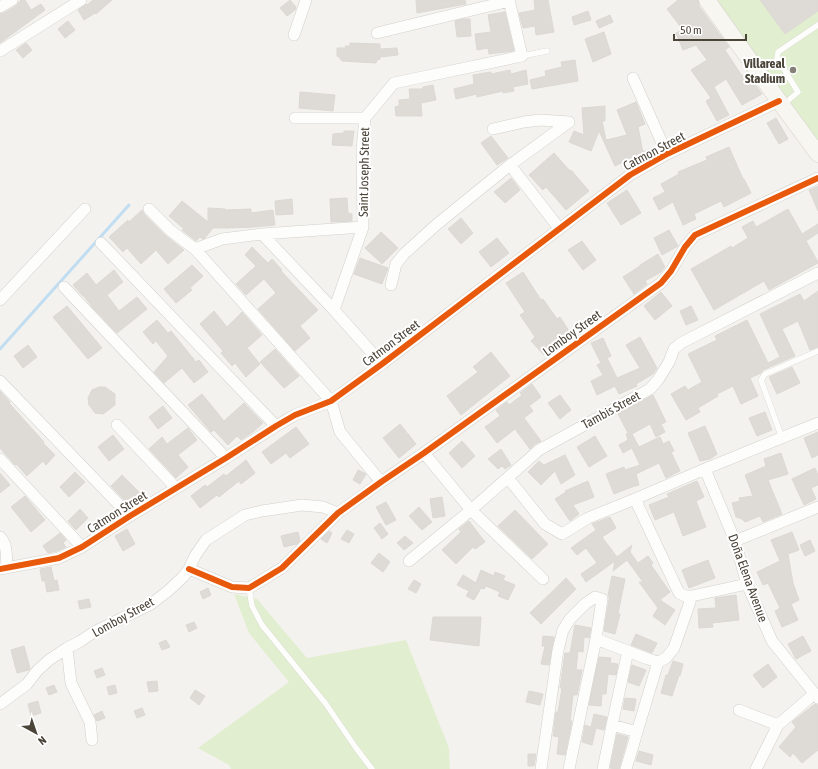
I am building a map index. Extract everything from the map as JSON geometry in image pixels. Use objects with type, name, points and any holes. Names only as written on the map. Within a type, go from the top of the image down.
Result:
[{"type":"main road","points":[[707,0],[818,154]]},
{"type":"street","points":[[0,7],[12,0]]},
{"type":"street","points":[[0,51],[68,3],[81,0]]},
{"type":"street","points":[[294,35],[306,0]]},
{"type":"street","points":[[377,32],[509,1],[522,56]]},
{"type":"street","name":"Saint Joseph Street","points":[[334,310],[363,227],[362,149],[365,118],[394,83],[522,56]]},
{"type":"street","points":[[633,78],[667,154]]},
{"type":"street","name":"Catmon Street","points":[[3,568],[59,558],[82,547],[295,414],[331,401],[382,364],[630,175],[667,154],[781,103]]},
{"type":"street","points":[[294,118],[365,118]]},
{"type":"street","points":[[391,285],[396,264],[404,254],[436,224],[510,165],[569,122],[540,120],[493,129]]},
{"type":"street","points":[[510,165],[559,228]]},
{"type":"street","name":"Lomboy Street","points":[[0,704],[27,684],[49,660],[94,632],[151,604],[168,591],[183,577],[206,540],[245,515],[262,511],[302,505],[324,507],[338,513],[661,283],[671,271],[685,247],[695,235],[818,178]]},
{"type":"street","points":[[0,300],[85,209]]},
{"type":"street","points":[[149,209],[171,231],[195,249],[331,401],[340,432],[381,482]]},
{"type":"street","points":[[195,249],[222,238],[363,227]]},
{"type":"street","points":[[262,234],[334,310],[382,364]]},
{"type":"street","points":[[101,243],[276,426]]},
{"type":"street","name":"Tambis Street","points":[[410,561],[539,450],[650,389],[658,380],[669,362],[674,349],[681,343],[818,273]]},
{"type":"street","points":[[64,287],[226,458]]},
{"type":"street","points":[[0,381],[130,516]]},
{"type":"street","points":[[508,478],[545,524],[562,534],[588,518],[818,423]]},
{"type":"street","points":[[117,426],[176,488]]},
{"type":"street","points":[[424,453],[471,510],[544,579]]},
{"type":"street","points":[[0,459],[82,547]]},
{"type":"street","name":"Doña Elena Avenue","points":[[705,469],[734,541],[747,584],[772,641],[816,696]]},
{"type":"street","points":[[635,499],[679,593],[684,596],[692,596],[747,584]]},
{"type":"street","points":[[734,541],[818,507]]},
{"type":"street","points":[[189,568],[232,587],[249,588],[282,568],[338,513]]},
{"type":"street","points":[[0,537],[4,541],[6,551],[3,568]]},
{"type":"street","points":[[596,639],[658,662],[666,658],[674,648],[692,596]]},
{"type":"street","points":[[541,769],[558,650],[563,630],[570,619],[595,597],[602,599],[596,639],[569,769]]},
{"type":"street","points":[[67,648],[71,683],[90,722],[92,740]]},
{"type":"street","points":[[603,769],[628,651]]},
{"type":"street","points":[[626,769],[658,662]]},
{"type":"street","points":[[756,769],[778,725],[816,696]]},
{"type":"street","points":[[738,710],[778,725]]},
{"type":"street","points":[[612,725],[637,732]]},
{"type":"lane","points":[[781,103],[798,92],[777,58],[778,52],[818,25]]},
{"type":"lane","points":[[522,56],[547,51]]},
{"type":"lane","points":[[782,438],[761,380],[765,374],[818,351]]},
{"type":"lane","points":[[249,588],[252,606],[262,625],[326,704],[372,769]]},
{"type":"green space","name":"Villareal Stadium","points":[[717,0],[818,0],[818,141]]},
{"type":"green space","points":[[234,594],[257,599],[307,658],[406,640],[449,748],[450,769],[231,769],[229,765],[198,748],[289,682],[249,633]]},
{"type":"building","points":[[21,0],[25,0],[31,10],[41,4],[45,10],[0,43],[0,14],[16,6]]},
{"type":"building","points":[[93,0],[112,0],[96,14],[95,13],[84,20],[78,10]]},
{"type":"building","points":[[290,0],[296,7],[295,10],[287,16],[280,8]]},
{"type":"building","points":[[416,0],[465,0],[466,4],[417,13]]},
{"type":"building","points":[[534,0],[548,0],[554,32],[536,35],[535,26],[523,28],[519,13],[535,10]]},
{"type":"building","points":[[678,0],[698,0],[699,6],[729,47],[725,50],[742,76],[747,73],[762,94],[742,105],[726,79],[714,87],[729,115],[717,121],[706,101],[711,98],[691,70],[707,60],[696,45],[683,50],[676,33],[683,30],[667,9]]},
{"type":"building","points":[[760,0],[818,0],[818,11],[785,34]]},
{"type":"building","points":[[588,11],[591,20],[574,25],[572,17]]},
{"type":"building","points":[[505,12],[514,51],[489,54],[488,48],[477,50],[475,34],[491,32],[488,15]]},
{"type":"building","points":[[610,15],[613,22],[599,28],[596,21]]},
{"type":"building","points":[[470,19],[471,36],[457,37],[455,21]]},
{"type":"building","points":[[68,21],[75,30],[65,38],[58,29]]},
{"type":"building","points":[[604,32],[611,54],[593,62],[585,39]]},
{"type":"building","points":[[26,43],[32,50],[23,58],[16,50]]},
{"type":"building","points":[[350,43],[380,44],[380,49],[397,48],[398,55],[380,57],[376,63],[342,61],[337,56],[337,48],[346,48],[345,46],[350,46]]},
{"type":"building","points":[[575,60],[578,81],[532,89],[530,80],[546,76],[545,71],[562,67],[561,62]]},
{"type":"building","points":[[510,70],[511,74],[526,70],[528,84],[513,87],[514,91],[503,93],[503,91],[477,97],[477,94],[456,99],[454,89],[474,84],[473,75],[491,72],[491,74]]},
{"type":"building","points":[[433,85],[436,100],[421,103],[422,116],[396,116],[395,107],[399,106],[399,100],[410,99],[409,89],[423,89],[423,87]]},
{"type":"building","points":[[300,92],[335,95],[333,111],[299,108]]},
{"type":"building","points":[[636,102],[645,124],[638,127],[643,152],[615,166],[599,131],[591,151],[569,142],[574,131],[584,135],[582,108],[605,106],[605,121],[602,121],[606,140],[627,135],[617,110]]},
{"type":"building","points":[[776,118],[788,139],[779,144],[767,123]]},
{"type":"building","points":[[344,131],[354,131],[352,146],[332,145],[333,134],[344,133]]},
{"type":"building","points":[[491,136],[508,158],[497,165],[481,143]]},
{"type":"building","points":[[654,147],[657,152],[646,158],[643,152]]},
{"type":"building","points":[[729,147],[751,193],[724,207],[721,201],[694,214],[696,219],[683,225],[673,202],[659,210],[653,198],[665,192],[661,184],[679,174],[678,172],[707,160],[706,157]]},
{"type":"building","points":[[554,153],[589,191],[566,210],[546,187],[543,190],[529,175]]},
{"type":"building","points":[[511,178],[520,190],[505,203],[494,192]]},
{"type":"building","points":[[818,186],[818,211],[809,190]]},
{"type":"building","points":[[627,190],[641,213],[621,225],[607,203]]},
{"type":"building","points":[[347,198],[348,213],[352,214],[352,221],[331,222],[330,199]]},
{"type":"building","points":[[292,199],[293,214],[276,215],[275,201]]},
{"type":"building","points":[[182,201],[208,222],[208,208],[225,210],[251,209],[251,213],[273,210],[275,225],[213,228],[205,238],[202,239],[200,237],[196,241],[182,230],[184,229],[169,216]]},
{"type":"building","points":[[788,209],[802,234],[818,224],[818,233],[806,241],[818,263],[769,290],[764,281],[714,310],[691,269],[748,238],[742,227],[753,221],[756,227]]},
{"type":"building","points":[[142,210],[144,214],[166,236],[184,250],[168,264],[156,250],[141,264],[127,248],[123,252],[109,237]]},
{"type":"building","points":[[461,218],[473,233],[461,244],[448,229]]},
{"type":"building","points":[[669,230],[678,246],[662,255],[654,238]]},
{"type":"building","points":[[381,232],[398,248],[382,264],[365,248]]},
{"type":"building","points":[[497,238],[509,253],[491,267],[479,252]]},
{"type":"building","points":[[582,241],[596,260],[583,270],[568,250]]},
{"type":"building","points":[[252,247],[268,263],[272,259],[282,270],[281,271],[318,310],[300,326],[310,338],[295,351],[258,309],[276,293],[264,279],[246,295],[236,284],[256,266],[245,255]]},
{"type":"building","points":[[658,254],[665,267],[661,272],[645,281],[647,284],[634,294],[623,277]]},
{"type":"building","points":[[360,258],[388,268],[382,284],[354,274]]},
{"type":"building","points":[[192,265],[203,276],[190,288],[192,290],[176,303],[164,289]]},
{"type":"building","points":[[114,270],[123,282],[107,295],[119,311],[137,297],[147,309],[117,333],[73,285],[87,273],[96,285]]},
{"type":"building","points":[[523,272],[541,300],[543,299],[557,319],[560,317],[571,334],[544,355],[531,341],[535,337],[520,315],[525,312],[506,283]]},
{"type":"building","points":[[818,291],[818,347],[810,350],[798,321],[782,329],[795,356],[763,370],[761,373],[750,378],[758,396],[741,404],[733,386],[717,394],[718,396],[698,408],[700,412],[686,420],[671,394],[685,386],[688,390],[702,382],[688,354],[717,340],[715,336],[747,320],[768,363],[780,357],[760,314],[800,294],[804,301]]},
{"type":"building","points":[[661,292],[672,306],[655,320],[644,306]]},
{"type":"building","points":[[67,306],[102,348],[88,359],[53,317]]},
{"type":"building","points":[[691,306],[698,320],[686,325],[680,311]]},
{"type":"building","points":[[214,311],[227,327],[242,312],[262,335],[247,348],[260,364],[246,377],[235,363],[232,366],[221,353],[223,351],[200,324]]},
{"type":"building","points":[[157,320],[168,333],[171,331],[196,362],[199,360],[208,372],[194,383],[182,368],[164,383],[154,372],[168,356],[156,341],[153,344],[143,332]]},
{"type":"building","points":[[640,337],[657,368],[653,374],[636,384],[637,386],[619,394],[615,386],[597,395],[591,381],[603,375],[597,365],[601,363],[591,343],[603,338],[611,356],[607,358],[617,378],[640,368],[626,345]]},
{"type":"building","points":[[28,345],[37,357],[23,368],[14,356]]},
{"type":"building","points":[[275,349],[299,376],[284,388],[260,362]]},
{"type":"building","points":[[491,352],[510,376],[461,415],[447,396],[478,372],[473,367]]},
{"type":"building","points":[[792,367],[800,383],[777,394],[769,377]]},
{"type":"building","points":[[532,384],[541,397],[529,406],[533,411],[524,418],[541,441],[530,449],[515,429],[497,443],[485,427],[500,416],[496,410],[507,402],[509,405],[522,395],[520,393]]},
{"type":"building","points":[[99,387],[105,387],[115,394],[115,405],[103,414],[95,413],[89,405],[88,398],[92,390]]},
{"type":"building","points":[[0,391],[44,442],[43,443],[55,455],[46,465],[43,461],[27,476],[0,448]]},
{"type":"building","points":[[202,394],[224,421],[244,403],[263,423],[241,440],[237,436],[228,445],[214,430],[211,432],[188,405]]},
{"type":"building","points":[[560,395],[571,410],[560,419],[548,403]]},
{"type":"building","points":[[653,395],[666,422],[661,424],[665,432],[656,437],[650,424],[632,434],[639,447],[660,437],[663,444],[669,441],[674,451],[671,452],[680,471],[666,478],[659,463],[636,474],[639,485],[614,494],[606,474],[624,467],[625,470],[640,465],[632,448],[623,453],[619,445],[628,440],[626,434],[628,433],[618,414]]},
{"type":"building","points":[[163,406],[172,418],[158,429],[149,417]]},
{"type":"building","points":[[765,412],[772,430],[757,436],[749,418]]},
{"type":"building","points":[[400,424],[416,444],[399,458],[383,438]]},
{"type":"building","points":[[705,426],[717,454],[710,459],[700,461],[688,433]]},
{"type":"building","points":[[296,427],[309,444],[290,458],[286,453],[271,464],[262,452]]},
{"type":"building","points":[[188,428],[197,440],[178,455],[188,467],[176,478],[149,449],[162,437],[167,444]]},
{"type":"building","points":[[818,432],[818,455],[812,458],[804,438]]},
{"type":"building","points":[[113,435],[124,449],[109,461],[98,447]]},
{"type":"building","points":[[595,436],[607,456],[589,467],[577,447]]},
{"type":"building","points":[[462,441],[475,456],[462,468],[449,453]]},
{"type":"building","points":[[501,449],[511,465],[505,469],[502,466],[498,469],[488,459]]},
{"type":"building","points":[[781,453],[788,474],[768,480],[782,514],[763,522],[760,516],[745,522],[736,517],[732,503],[740,501],[739,498],[753,496],[745,475],[766,466],[764,459]]},
{"type":"building","points":[[565,455],[575,475],[561,484],[555,471],[541,485],[528,472],[539,461],[544,465]]},
{"type":"building","points":[[246,460],[255,473],[241,484],[239,481],[219,497],[217,495],[200,508],[191,496],[205,485],[207,487],[224,474],[226,476]]},
{"type":"building","points":[[815,468],[818,475],[818,485],[811,488],[816,499],[804,505],[792,479]]},
{"type":"building","points":[[358,470],[366,474],[360,484],[353,480]]},
{"type":"building","points":[[75,472],[85,482],[69,497],[60,487]]},
{"type":"building","points":[[0,473],[10,485],[0,493]]},
{"type":"building","points":[[122,475],[144,497],[131,507],[111,486]]},
{"type":"building","points":[[588,481],[594,497],[573,505],[579,514],[570,521],[555,499],[566,492],[565,491]]},
{"type":"building","points":[[697,481],[704,497],[696,501],[706,527],[683,536],[674,512],[655,520],[649,505],[669,497],[667,494]]},
{"type":"building","points":[[25,496],[45,520],[31,532],[11,507]]},
{"type":"building","points":[[442,497],[445,516],[433,518],[430,499]]},
{"type":"building","points":[[386,502],[396,520],[386,525],[376,507]]},
{"type":"building","points":[[419,507],[432,522],[422,530],[409,516]]},
{"type":"building","points":[[80,509],[88,518],[76,530],[68,521]]},
{"type":"building","points":[[515,510],[548,544],[532,559],[498,526]]},
{"type":"building","points":[[610,517],[616,528],[602,537],[617,557],[632,545],[630,552],[638,563],[648,556],[653,563],[651,565],[670,592],[660,600],[675,610],[665,625],[653,616],[658,608],[639,582],[643,582],[627,560],[613,571],[615,561],[586,582],[581,574],[597,563],[586,548],[577,555],[571,548],[596,530],[592,524]]},
{"type":"building","points":[[469,521],[485,542],[475,549],[473,547],[456,564],[442,550],[461,532],[459,529]]},
{"type":"building","points":[[380,523],[388,534],[382,539],[374,528]]},
{"type":"building","points":[[127,529],[135,544],[123,551],[115,536]]},
{"type":"building","points":[[347,530],[354,534],[349,543],[341,539]]},
{"type":"building","points":[[329,531],[332,533],[327,543],[321,539]]},
{"type":"building","points":[[298,532],[300,541],[297,544],[284,547],[281,536]]},
{"type":"building","points":[[792,532],[799,550],[788,554],[793,583],[799,600],[791,604],[798,620],[782,627],[775,611],[780,608],[768,583],[763,585],[757,572],[780,561],[771,540]]},
{"type":"building","points":[[60,533],[66,540],[63,543],[66,547],[48,553],[43,546]]},
{"type":"building","points":[[405,536],[413,543],[404,550],[397,543]]},
{"type":"building","points":[[810,540],[815,551],[805,556],[800,545]]},
{"type":"building","points":[[379,553],[390,562],[383,572],[371,563]]},
{"type":"building","points":[[708,560],[715,578],[689,588],[682,570]]},
{"type":"building","points":[[51,567],[54,581],[57,580],[59,590],[47,592],[45,581],[42,581],[40,569]]},
{"type":"building","points":[[481,570],[494,576],[495,572],[505,576],[503,580],[515,585],[508,600],[498,596],[500,592],[486,586],[484,589],[481,588],[474,600],[466,596],[469,591],[457,585],[463,575],[476,583]]},
{"type":"building","points":[[612,576],[625,579],[618,614],[620,614],[615,634],[604,631],[609,600],[608,595]]},
{"type":"building","points":[[566,578],[576,589],[541,624],[530,613]]},
{"type":"building","points":[[414,580],[421,584],[416,593],[408,589]]},
{"type":"building","points":[[208,588],[211,595],[203,599],[200,592]]},
{"type":"building","points":[[736,595],[739,620],[712,623],[713,627],[699,628],[698,609],[716,608],[715,598]]},
{"type":"building","points":[[89,599],[91,607],[80,609],[78,601]]},
{"type":"building","points":[[433,617],[481,617],[479,646],[430,640]]},
{"type":"building","points":[[194,622],[197,628],[189,632],[186,625]]},
{"type":"building","points":[[575,625],[591,628],[589,638],[584,637],[583,652],[578,651],[576,670],[582,670],[577,695],[573,695],[570,721],[572,721],[565,755],[557,754],[559,737],[553,736],[556,712],[558,712],[562,688],[560,688],[565,653],[570,653]]},
{"type":"building","points":[[636,634],[657,643],[652,653],[631,645]]},
{"type":"building","points":[[543,636],[554,637],[549,665],[541,664],[545,646],[542,646]]},
{"type":"building","points":[[803,636],[811,651],[796,659],[788,644]]},
{"type":"building","points":[[166,640],[170,647],[162,650],[159,643]]},
{"type":"building","points":[[24,646],[30,668],[29,670],[17,673],[11,650]]},
{"type":"building","points":[[599,657],[611,658],[610,663],[618,664],[616,675],[608,674],[606,694],[602,694],[601,706],[589,705]]},
{"type":"building","points":[[673,661],[683,664],[672,696],[661,693],[666,675],[668,675]]},
{"type":"building","points":[[768,664],[777,677],[763,688],[753,675]]},
{"type":"building","points":[[632,665],[646,670],[639,686],[628,682]]},
{"type":"building","points":[[102,668],[105,675],[97,678],[94,671]]},
{"type":"building","points":[[157,681],[158,691],[149,692],[147,682]]},
{"type":"building","points":[[54,685],[57,692],[49,695],[46,688]]},
{"type":"building","points":[[115,685],[117,693],[109,695],[107,687]]},
{"type":"building","points":[[195,690],[205,696],[199,705],[190,698]]},
{"type":"building","points":[[529,691],[543,694],[540,705],[526,702]]},
{"type":"building","points":[[625,698],[636,699],[634,711],[623,709]]},
{"type":"building","points":[[38,701],[41,713],[31,716],[28,704]]},
{"type":"building","points":[[815,704],[818,705],[818,750],[802,763],[793,753],[790,757],[779,747],[796,727],[792,722]]},
{"type":"building","points":[[142,708],[145,715],[137,718],[134,711]]},
{"type":"building","points":[[102,711],[105,718],[97,721],[94,715]]},
{"type":"building","points":[[594,714],[607,717],[604,730],[596,728],[592,745],[582,742],[585,725],[591,727]]},
{"type":"building","points":[[617,734],[628,737],[619,769],[615,769],[610,768]]},
{"type":"building","points":[[639,751],[653,755],[651,765],[636,761]]},
{"type":"building","points":[[528,754],[536,754],[534,766],[528,766]]},
{"type":"waterway","points":[[0,349],[129,205]]},
{"type":"cycle path","points":[[0,569],[59,558],[82,547],[276,426],[295,415],[331,401],[382,364],[630,175],[667,154],[779,101]]},
{"type":"cycle path","points":[[189,569],[232,587],[249,588],[282,568],[338,513],[661,283],[671,271],[685,247],[695,235],[818,178]]},
{"type":"place","name":"Villareal Stadium","points":[[793,70]]}]
